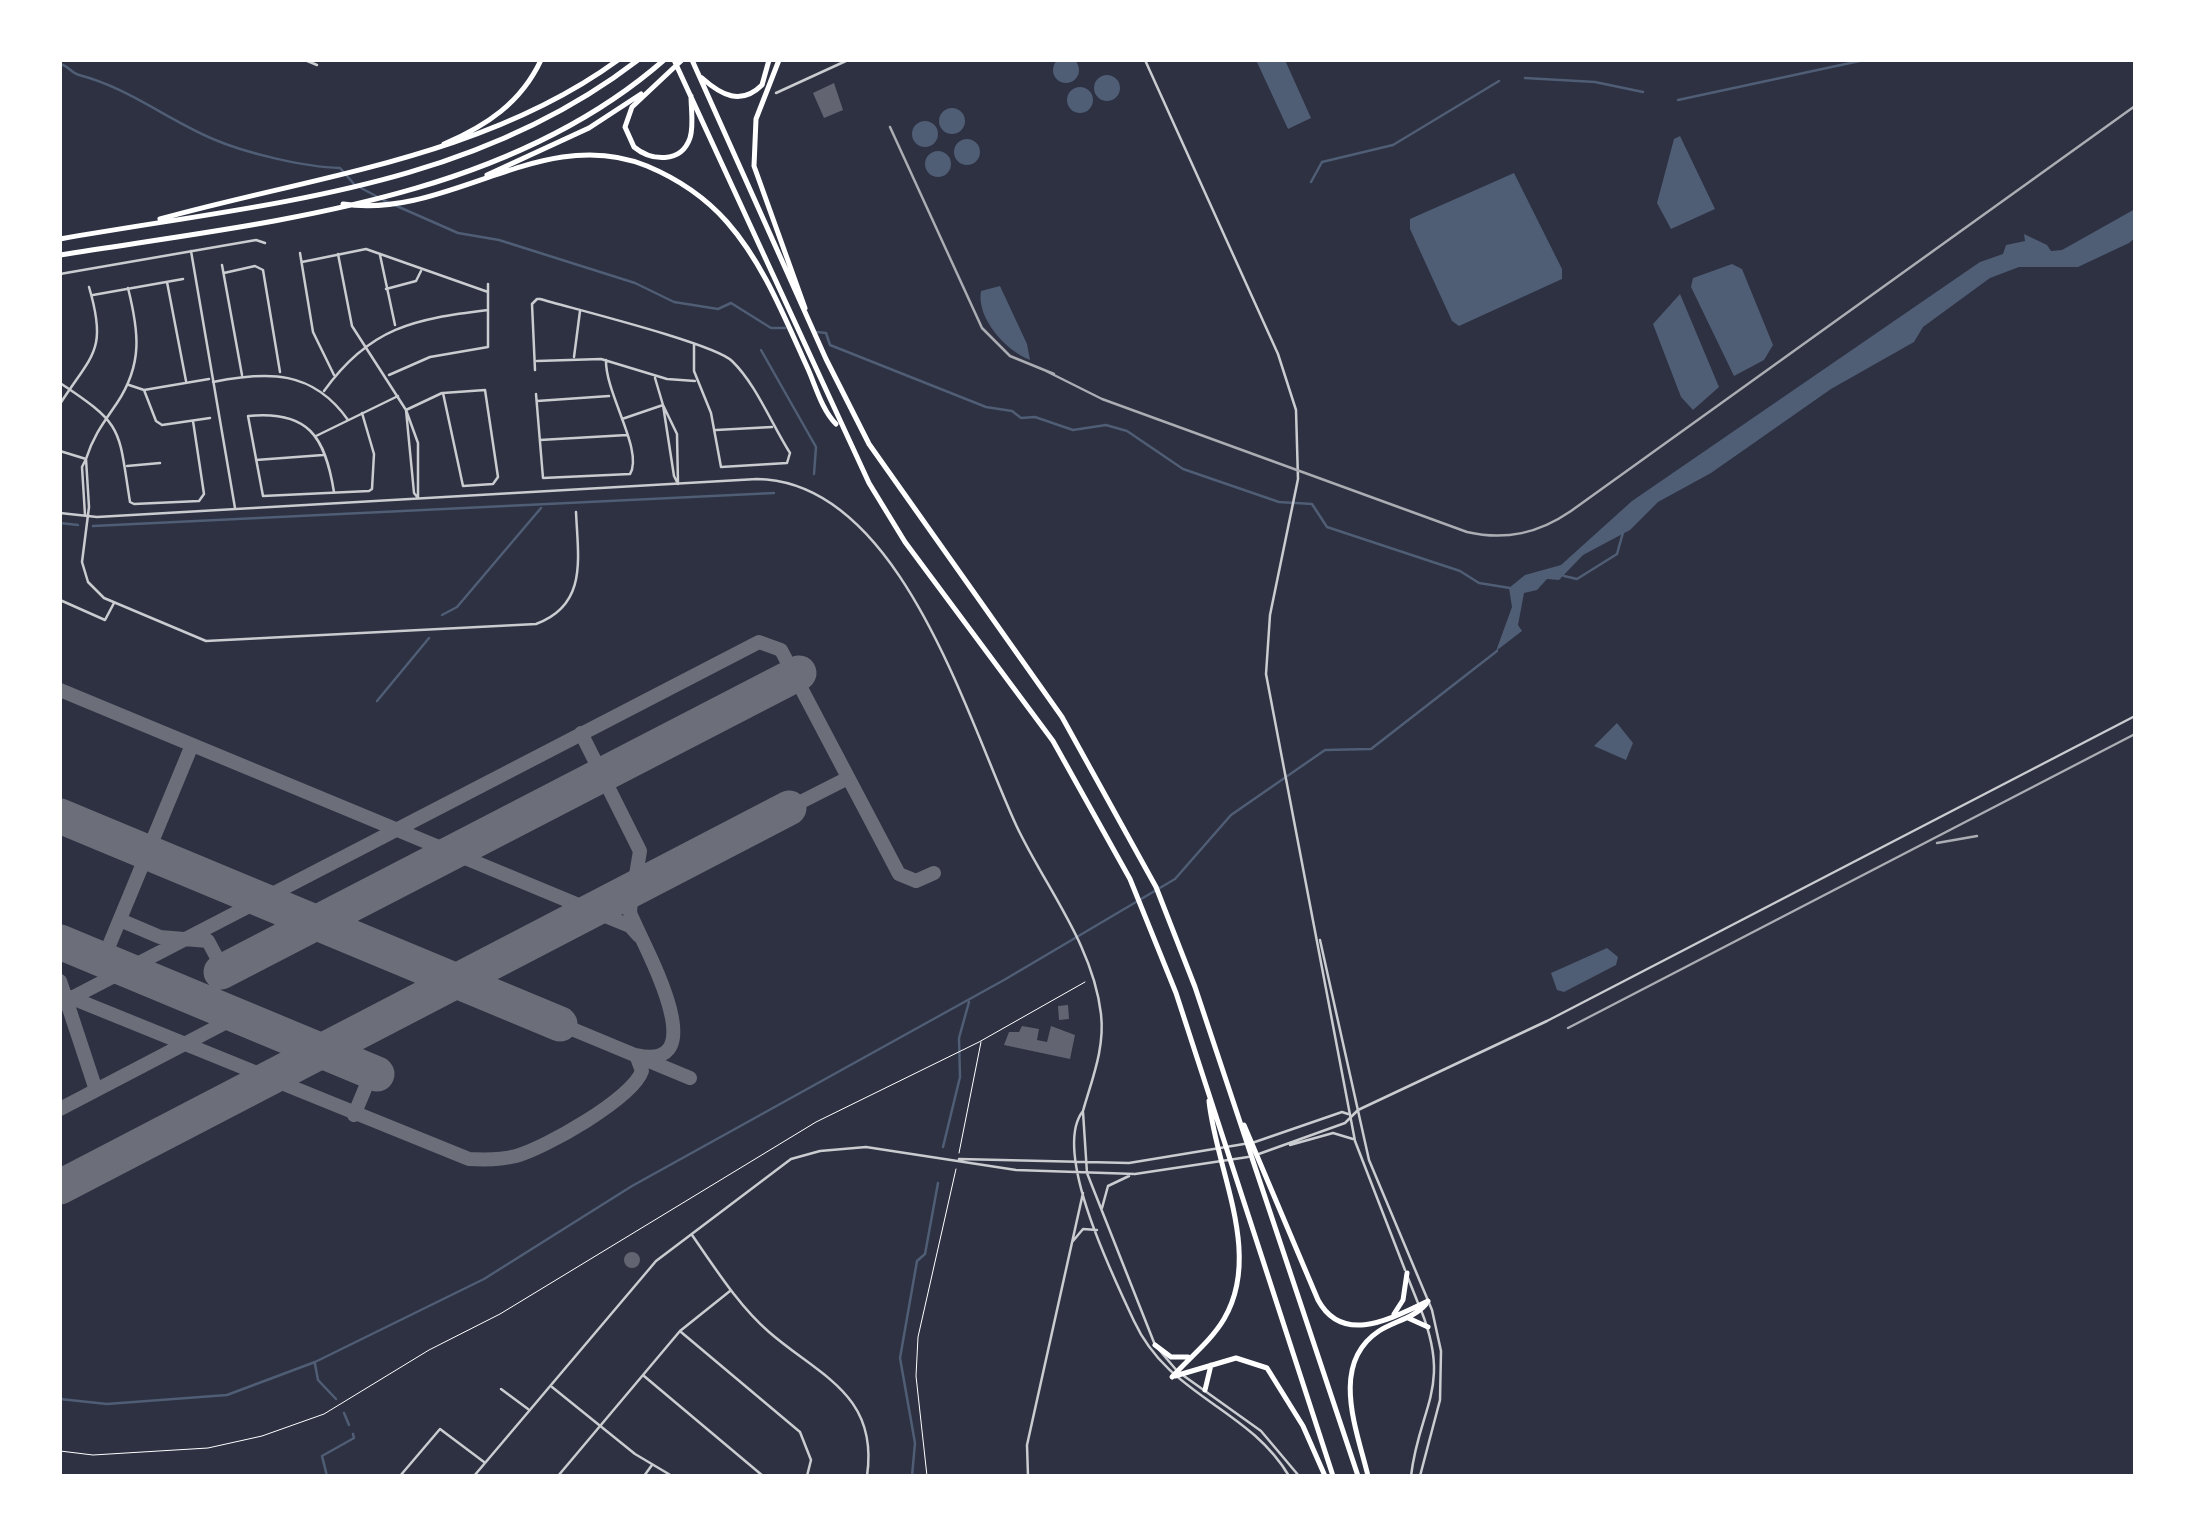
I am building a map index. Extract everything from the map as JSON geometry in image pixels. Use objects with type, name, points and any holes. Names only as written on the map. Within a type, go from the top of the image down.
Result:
[{"type":"highway","points":[[426,151],[496,116],[517,97],[541,60]]},
{"type":"highway","points":[[138,225],[426,151],[523,116],[572,91],[618,60]]},
{"type":"highway","points":[[60,238],[309,197],[409,175],[478,152],[528,128],[638,60]]},
{"type":"highway","points":[[60,255],[343,204],[432,183],[511,155],[556,131],[664,60]]},
{"type":"highway","points":[[674,60],[782,297],[830,418],[842,429],[888,516],[1036,716],[1119,857],[1159,946],[1334,1476]]},
{"type":"highway","points":[[682,60],[632,107],[626,127],[634,148],[658,158],[677,154],[690,137],[690,94]]},
{"type":"highway","points":[[692,60],[803,303]]},
{"type":"highway","points":[[699,75],[720,94],[744,96],[762,84],[769,60]]},
{"type":"highway","points":[[779,60],[754,128],[754,166],[806,315],[869,444],[1062,717],[1136,847],[1176,937],[1236,1109],[1323,1310],[1339,1323],[1356,1327],[1420,1308]]},
{"type":"highway","points":[[451,190],[589,128],[648,90]]},
{"type":"highway","points":[[343,204],[384,206],[451,190],[566,154],[622,156],[666,174],[718,212],[743,242],[803,352]]},
{"type":"highway","points":[[1176,1374],[1223,1321],[1237,1284],[1240,1251],[1214,1138],[1207,1088]]},
{"type":"highway","points":[[1245,1131],[1358,1476]]},
{"type":"highway","points":[[1392,1316],[1403,1300],[1407,1273]]},
{"type":"highway","points":[[1368,1476],[1350,1395],[1352,1367],[1369,1340],[1408,1318],[1428,1301]]},
{"type":"highway","points":[[1408,1318],[1428,1327]]},
{"type":"highway","points":[[1155,1345],[1171,1357],[1190,1356]]},
{"type":"highway","points":[[1176,1374],[1244,1358],[1268,1368],[1303,1426],[1326,1476]]},
{"type":"highway","points":[[1206,1390],[1211,1365]]},
{"type":"street","points":[[305,60],[317,65]]},
{"type":"street","points":[[776,94],[848,60]]},
{"type":"street","points":[[1146,60],[1286,372],[1298,427],[1298,479],[1266,644],[1266,674],[1369,1160],[1428,1301],[1441,1350],[1443,1378],[1420,1476]]},
{"type":"street","points":[[60,274],[256,240],[265,242]]},
{"type":"street","points":[[302,262],[366,249],[488,292]]},
{"type":"street","points":[[191,251],[235,509]]},
{"type":"street","points":[[300,253],[313,332],[335,376]]},
{"type":"street","points":[[338,254],[352,326],[400,395],[418,442],[418,498]]},
{"type":"street","points":[[380,255],[395,327]]},
{"type":"street","points":[[222,266],[242,376]]},
{"type":"street","points":[[224,274],[256,266],[263,270],[280,374]]},
{"type":"street","points":[[385,289],[416,281],[421,270]]},
{"type":"street","points":[[91,295],[183,278]]},
{"type":"street","points":[[166,282],[186,381]]},
{"type":"street","points":[[388,376],[430,357],[486,349],[488,284]]},
{"type":"street","points":[[60,404],[90,366],[96,348],[98,331],[89,287]]},
{"type":"street","points":[[128,288],[138,332],[138,365],[93,437],[86,459],[89,507],[83,570],[95,591],[114,603],[206,642],[536,624],[552,618],[574,593],[578,578],[576,512]]},
{"type":"street","points":[[535,370],[535,300],[694,344],[735,364],[791,459],[774,466],[724,469],[716,430],[697,381],[694,344]]},
{"type":"street","points":[[324,391],[363,347],[395,327],[488,310]]},
{"type":"street","points":[[574,359],[580,311]]},
{"type":"street","points":[[535,361],[606,360],[655,375],[697,381]]},
{"type":"street","points":[[536,394],[542,476],[550,480],[630,474],[634,465],[628,435],[610,396],[606,360]]},
{"type":"street","points":[[128,385],[144,390],[186,381],[280,374],[324,391],[348,420]]},
{"type":"street","points":[[655,375],[679,444],[678,484]]},
{"type":"street","points":[[60,383],[108,416],[120,434],[130,502],[134,504],[199,501],[204,494],[193,421]]},
{"type":"street","points":[[144,390],[156,421],[162,425],[210,418]]},
{"type":"street","points":[[406,410],[443,393],[485,390],[498,478],[493,484],[463,486],[458,479],[454,430],[443,393]]},
{"type":"street","points":[[316,436],[400,395]]},
{"type":"street","points":[[536,401],[610,396]]},
{"type":"street","points":[[620,420],[663,406]]},
{"type":"street","points":[[334,492],[316,436],[301,422],[277,414],[248,416],[263,496],[334,492],[374,487],[373,445],[362,413]]},
{"type":"street","points":[[716,430],[773,427]]},
{"type":"street","points":[[539,440],[628,435]]},
{"type":"street","points":[[60,451],[86,459]]},
{"type":"street","points":[[256,460],[324,454]]},
{"type":"street","points":[[127,466],[160,464]]},
{"type":"street","points":[[60,513],[86,516],[235,509],[757,479],[789,483],[831,501],[858,524],[918,605],[1016,825],[1050,882],[1090,970],[1102,1040],[1082,1111],[1084,1163],[1155,1345],[1176,1374],[1206,1390],[1277,1446],[1299,1476]]},
{"type":"street","points":[[60,600],[105,620],[114,603]]},
{"type":"street","points":[[1288,1145],[1344,1122],[1349,1114],[1564,1012],[2135,716]]},
{"type":"street","points":[[1319,938],[1356,1142],[1376,1203],[1428,1327],[1434,1382],[1411,1476]]},
{"type":"street","points":[[1082,1111],[1075,1120],[1073,1163],[1146,1346],[1176,1374],[1251,1429],[1276,1455],[1289,1476]]},
{"type":"street","points":[[958,1160],[1084,1163],[1200,1154],[1276,1136],[1342,1112],[1349,1114]]},
{"type":"street","points":[[474,1476],[656,1261],[781,1164],[803,1154],[866,1147],[992,1168],[1135,1174],[1215,1165],[1333,1132],[1356,1142]]},
{"type":"street","points":[[1102,1214],[1102,1199],[1108,1186],[1135,1174]]},
{"type":"street","points":[[1028,1476],[1027,1445],[1084,1192]]},
{"type":"street","points":[[1072,1242],[1083,1229],[1098,1230]]},
{"type":"street","points":[[691,1234],[731,1290],[768,1332],[830,1374],[849,1397],[863,1432],[869,1461],[867,1476]]},
{"type":"street","points":[[558,1476],[680,1331],[731,1290]]},
{"type":"street","points":[[680,1331],[800,1432],[811,1460],[806,1476]]},
{"type":"street","points":[[642,1376],[763,1476]]},
{"type":"street","points":[[551,1386],[672,1476]]},
{"type":"street","points":[[501,1389],[529,1410]]},
{"type":"street","points":[[400,1476],[440,1429],[485,1463]]},
{"type":"street","points":[[644,1476],[653,1464]]},
{"type":"path","points":[[60,1450],[93,1455],[208,1448],[262,1436],[324,1414],[816,1122],[981,1041],[1092,979]]},
{"type":"path","points":[[927,1476],[916,1376],[918,1337],[981,1041]]},
{"type":"water","points":[[1066,57],[1075,61],[1079,70],[1075,79],[1066,83],[1057,79],[1053,70],[1057,61]]},
{"type":"water","points":[[1256,60],[1285,60],[1311,118],[1288,129]]},
{"type":"water","points":[[1107,75],[1116,79],[1120,88],[1116,97],[1107,101],[1098,97],[1094,88],[1098,79]]},
{"type":"water","points":[[1080,87],[1089,91],[1093,100],[1089,109],[1080,113],[1071,109],[1067,100],[1071,91]]},
{"type":"water","points":[[952,108],[961,112],[965,121],[961,130],[952,134],[943,130],[939,121],[943,112]]},
{"type":"water","points":[[925,121],[934,125],[938,134],[934,143],[925,147],[916,143],[912,134],[916,125]]},
{"type":"water","points":[[1680,136],[1715,209],[1671,229],[1657,203],[1674,139]]},
{"type":"water","points":[[967,139],[976,143],[980,152],[976,161],[967,165],[958,161],[954,152],[958,143]]},
{"type":"water","points":[[938,151],[947,155],[951,164],[947,173],[938,177],[929,173],[925,164],[929,155]]},
{"type":"water","points":[[1514,173],[1562,269],[1562,279],[1459,326],[1452,321],[1410,229],[1410,219]]},
{"type":"water","points":[[2135,209],[2135,238],[2129,243],[2078,267],[2019,267],[1990,278],[1923,327],[1914,342],[1831,389],[1711,473],[1658,502],[1630,530],[1583,555],[1559,580],[1547,579],[1537,590],[1524,593],[1518,625],[1522,631],[1496,651],[1512,607],[1509,588],[1525,575],[1561,565],[1632,501],[1980,262],[2003,254],[2006,245],[2025,241],[2024,234],[2051,251],[2062,250]]},
{"type":"water","points":[[1732,264],[1742,269],[1773,345],[1764,360],[1734,376],[1691,287],[1693,278]]},
{"type":"water","points":[[1000,286],[1027,344],[1030,360],[1003,341],[983,312],[981,291]]},
{"type":"water","points":[[1680,294],[1719,387],[1693,410],[1681,397],[1653,324]]},
{"type":"water","points":[[1617,723],[1633,743],[1626,760],[1594,746]]},
{"type":"water","points":[[1607,948],[1618,957],[1616,965],[1564,992],[1557,990],[1551,973]]},
{"type":"building","points":[[834,83],[843,110],[824,118],[813,93]]},
{"type":"building","points":[[1068,1005],[1069,1019],[1059,1020],[1058,1006]]},
{"type":"building","points":[[1022,1026],[1039,1029],[1037,1040],[1047,1042],[1051,1026],[1075,1035],[1070,1059],[1004,1045],[1009,1032],[1019,1032]]},
{"type":"building","points":[[632,1252],[640,1260],[632,1268],[624,1260]]},
{"type":"waterway","points":[[1678,100],[1864,60]]},
{"type":"waterway","points":[[60,64],[213,139],[275,158],[340,168],[354,184]]},
{"type":"waterway","points":[[1525,78],[1595,82],[1643,92]]},
{"type":"waterway","points":[[1311,182],[1322,162],[1393,145],[1499,81]]},
{"type":"waterway","points":[[361,188],[376,196]]},
{"type":"waterway","points":[[383,200],[458,233],[499,240],[635,283],[674,302],[718,309],[731,303],[771,328],[785,328]]},
{"type":"waterway","points":[[817,332],[826,333],[830,345],[986,407],[1073,430],[1106,425],[1127,431],[1183,469],[1279,502],[1312,504],[1327,527],[1460,571],[1479,583],[1510,588]]},
{"type":"waterway","points":[[761,350],[816,447],[814,474]]},
{"type":"waterway","points":[[93,526],[774,493]]},
{"type":"waterway","points":[[442,615],[457,607],[541,508]]},
{"type":"waterway","points":[[60,523],[78,525]]},
{"type":"waterway","points":[[1564,576],[1577,579],[1617,554],[1624,529]]},
{"type":"waterway","points":[[377,701],[429,638]]},
{"type":"waterway","points":[[60,1399],[107,1404],[227,1395],[315,1362],[484,1279],[632,1186],[1004,980],[1175,879],[1231,815],[1325,750],[1371,749],[1497,651]]},
{"type":"waterway","points":[[943,1147],[960,1077],[959,1038],[969,1002]]},
{"type":"waterway","points":[[912,1476],[915,1443],[900,1358],[917,1261],[925,1254],[938,1183]]},
{"type":"waterway","points":[[315,1364],[318,1380],[336,1399]]},
{"type":"waterway","points":[[344,1413],[349,1425]]},
{"type":"waterway","points":[[327,1476],[322,1456],[354,1438],[353,1434]]},
{"type":"taxiway","points":[[60,1004],[759,642],[781,650],[899,874],[916,881],[934,873]]},
{"type":"taxiway","points":[[60,690],[630,926],[639,936]]},
{"type":"taxiway","points":[[581,733],[640,851],[635,881],[616,899]]},
{"type":"taxiway","points":[[103,960],[192,745]]},
{"type":"taxiway","points":[[789,808],[848,778]]},
{"type":"taxiway","points":[[636,1055],[660,1055],[671,1045],[673,1026],[659,977],[630,913],[631,899],[642,885]]},
{"type":"taxiway","points":[[120,920],[160,937],[208,941],[224,971]]},
{"type":"taxiway","points":[[60,981],[96,1090]]},
{"type":"taxiway","points":[[67,996],[469,1159],[516,1156],[586,1121],[635,1082],[642,1071],[636,1055]]},
{"type":"taxiway","points":[[60,1109],[238,1016]]},
{"type":"taxiway","points":[[560,1024],[690,1078]]},
{"type":"taxiway","points":[[354,1115],[372,1072]]},
{"type":"runway","points":[[221,972],[799,673]]},
{"type":"runway","points":[[60,1187],[789,808]]},
{"type":"runway","points":[[60,816],[560,1024]]},
{"type":"runway","points":[[60,942],[377,1074]]},
{"type":"railway","points":[[1044,370],[1102,399],[1467,532],[1495,536],[1522,533],[1571,511],[2135,106]]},
{"type":"railway","points":[[890,127],[982,328],[1010,356],[1054,374]]},
{"type":"railway","points":[[1568,1028],[2135,734]]},
{"type":"railway","points":[[1937,843],[1977,836]]}]
